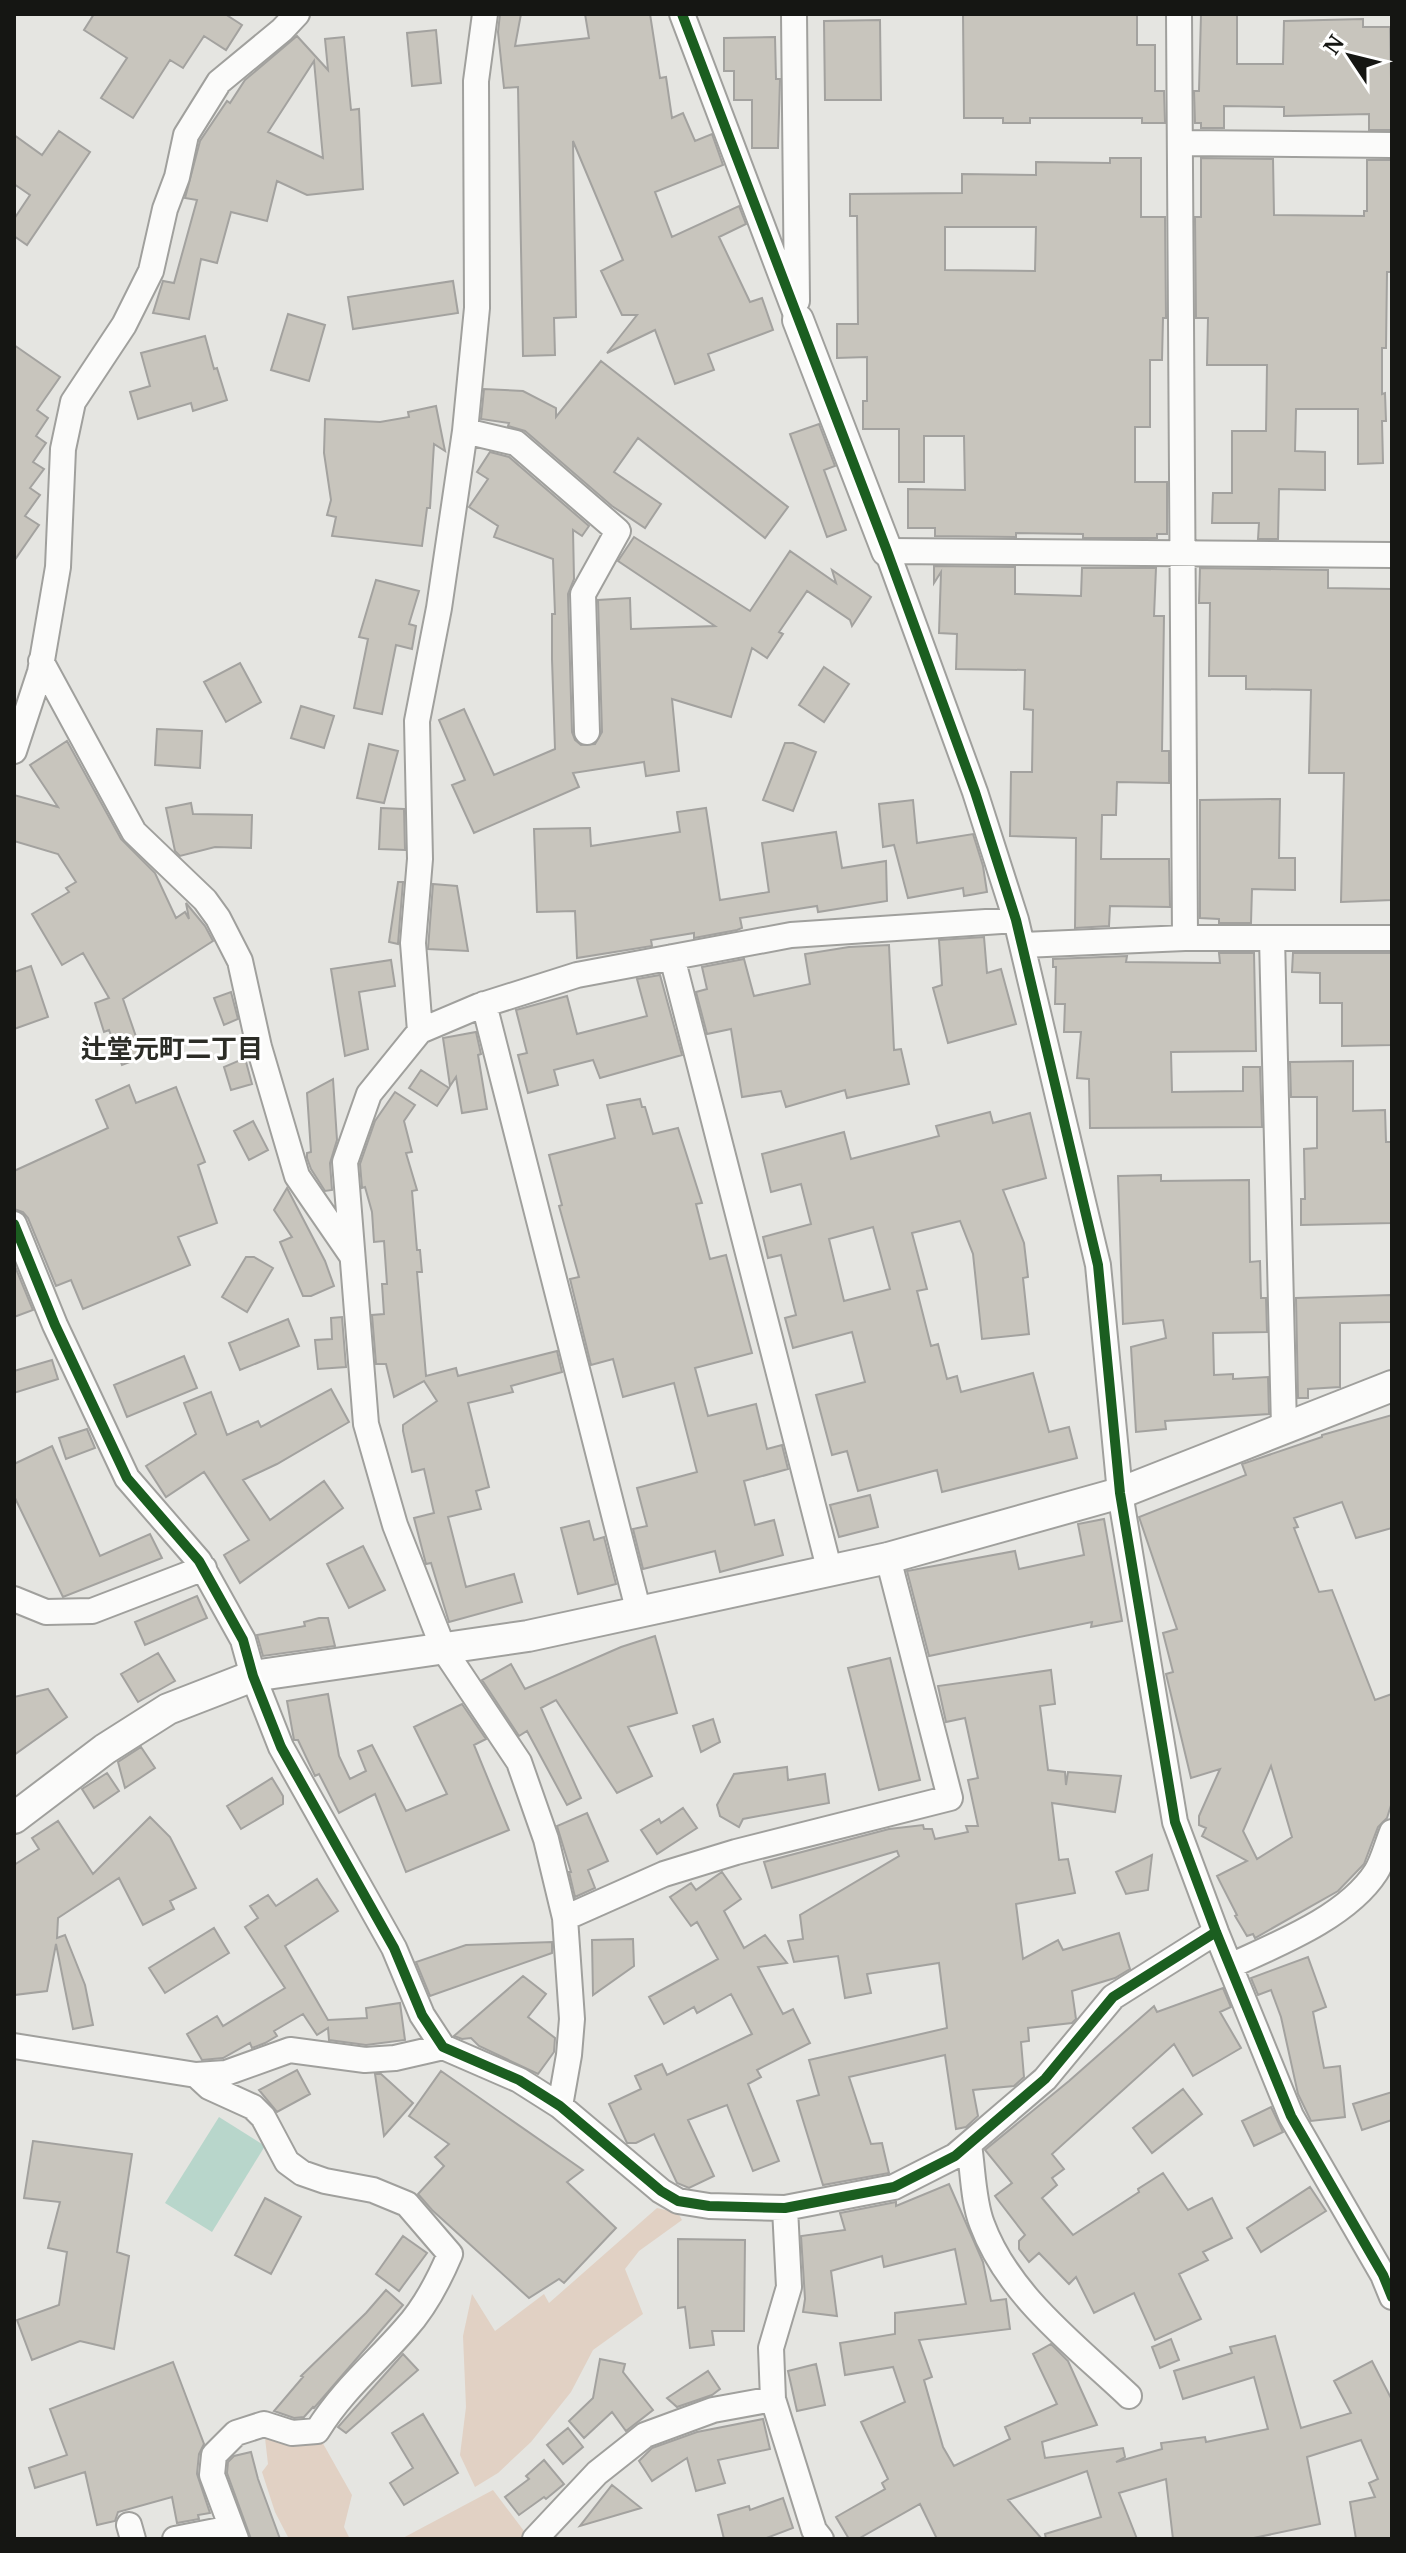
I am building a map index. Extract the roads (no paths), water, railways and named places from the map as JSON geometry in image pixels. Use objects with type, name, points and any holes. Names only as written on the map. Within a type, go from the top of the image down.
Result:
[{"type":"street","points":[[14,751],[41,661],[58,567],[63,449],[73,402],[124,325],[151,271],[186,135],[219,82],[297,14]]},
{"type":"street","points":[[420,1031],[413,943],[420,859],[417,721],[439,608],[465,431],[477,308],[476,81],[485,14]]},
{"type":"street","points":[[682,14],[887,551],[975,792],[1023,945],[1098,1265],[1120,1493],[1175,1822],[1291,2116],[1383,2275],[1392,2297]]},
{"type":"street","points":[[794,14],[798,320]]},
{"type":"street","points":[[1179,14],[1185,938]]},
{"type":"street","points":[[1180,143],[1392,145]]},
{"type":"street","points":[[465,431],[516,443],[618,531],[583,594],[587,732]]},
{"type":"street","points":[[887,551],[1392,555]]},
{"type":"street","points":[[41,661],[134,832],[205,900],[218,918],[240,961],[259,1047],[297,1176],[353,1258]]},
{"type":"street","points":[[560,2106],[572,2019],[565,1918],[546,1839],[519,1762],[444,1650],[395,1525],[366,1424],[345,1162],[369,1094],[420,1031],[484,1004],[577,975],[791,935],[1016,920]]},
{"type":"street","points":[[1023,945],[1185,938],[1392,938]]},
{"type":"street","points":[[1272,938],[1284,1427]]},
{"type":"street","points":[[672,957],[830,1572]]},
{"type":"street","points":[[484,1004],[639,1613]]},
{"type":"street","points":[[14,1224],[55,1325],[127,1478],[204,1568],[243,1640],[253,1676],[281,1747],[394,1948],[422,2015],[443,2047],[519,2080],[560,2106],[661,2191],[678,2201],[709,2206],[785,2208],[894,2187],[955,2156],[969,2145],[1045,2079],[1113,1997],[1216,1932]]},
{"type":"street","points":[[14,1818],[105,1749],[168,1709],[253,1676],[528,1636],[888,1558],[1120,1493],[1392,1386]]},
{"type":"street","points":[[565,1918],[664,1874],[950,1798],[888,1558]]},
{"type":"street","points":[[14,1599],[46,1612],[92,1611],[204,1568]]},
{"type":"street","points":[[1230,1966],[1283,1942],[1344,1906],[1376,1872],[1392,1832]]},
{"type":"street","points":[[14,2046],[196,2075],[226,2073],[290,2050],[365,2060],[395,2058],[443,2047]]},
{"type":"street","points":[[175,2539],[233,2534],[212,2475],[214,2455],[236,2433],[264,2424],[292,2433],[317,2431],[356,2378],[407,2327],[440,2278],[450,2254],[407,2204],[373,2190],[325,2181],[302,2173],[287,2162],[263,2117],[253,2107],[209,2087],[196,2075]]},
{"type":"street","points":[[969,2145],[981,2222],[1004,2270],[1037,2308],[1129,2396]]},
{"type":"street","points":[[785,2208],[789,2287],[771,2348],[773,2399],[814,2530],[821,2539]]},
{"type":"street","points":[[535,2539],[597,2473],[645,2435],[713,2410],[773,2399]]},
{"type":"district","name":"辻堂元町二丁目","points":[[172,1049]]}]
